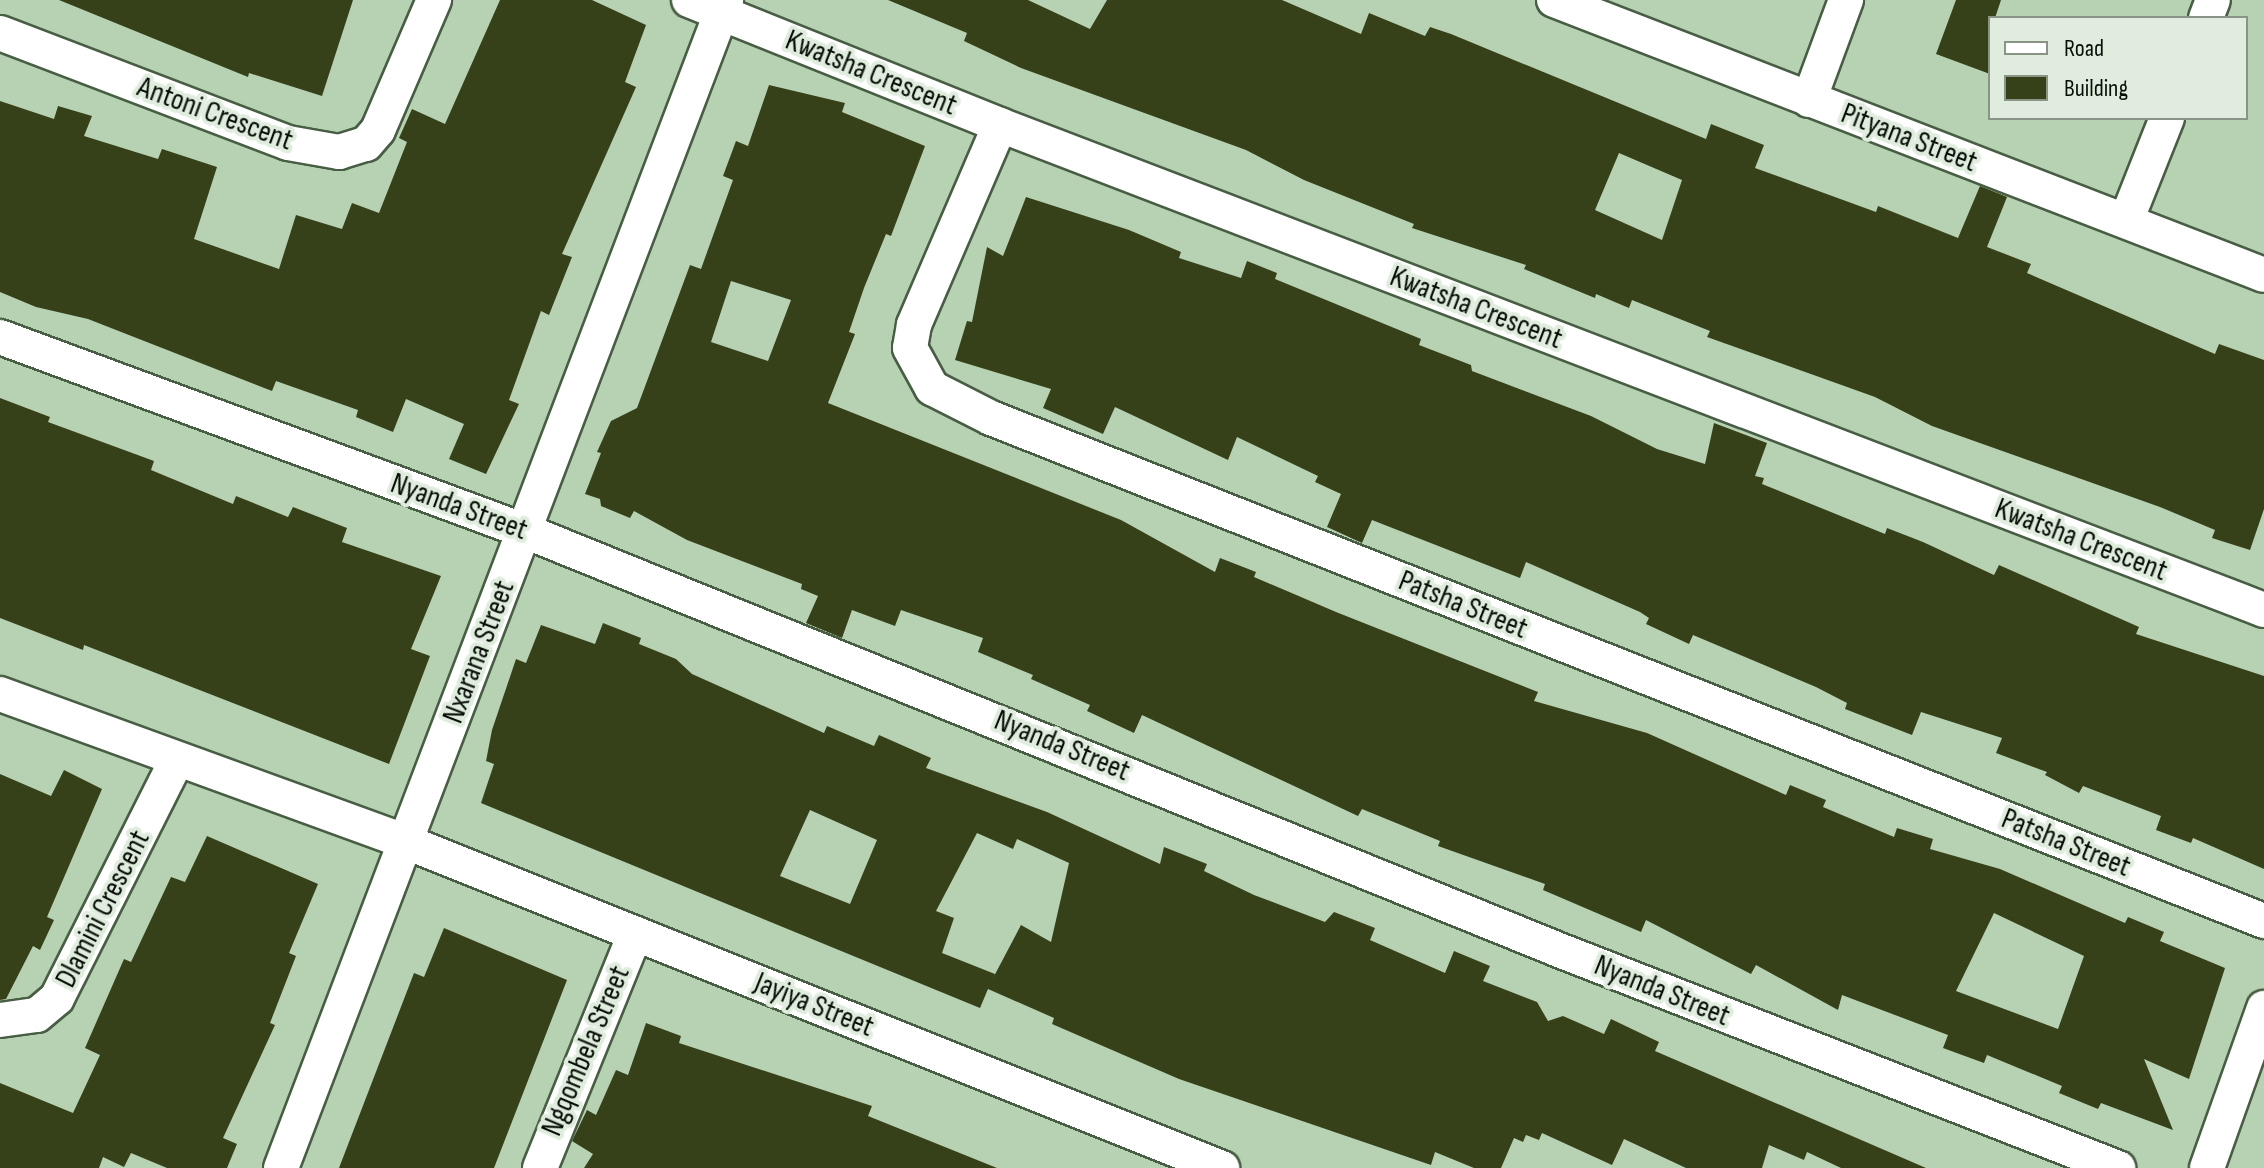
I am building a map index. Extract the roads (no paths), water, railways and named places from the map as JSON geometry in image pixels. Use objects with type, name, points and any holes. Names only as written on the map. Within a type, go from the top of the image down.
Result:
[{"type":"street","name":"Antoni Crescent","points":[[0,33],[323,151],[366,144],[399,83],[434,0]]},
{"type":"street","name":"Kwatsha Crescent","points":[[689,0],[724,6],[1000,125],[2264,610]]},
{"type":"street","name":"Pityana Street","points":[[1554,0],[2264,275]]},
{"type":"street","points":[[1809,100],[1846,0]]},
{"type":"street","name":"Nxarana Street","points":[[281,1168],[724,6]]},
{"type":"street","points":[[2126,221],[2166,120]]},
{"type":"street","name":"Patsha Street","points":[[1000,125],[914,325],[910,348],[916,367],[932,388],[991,418],[2264,921]]},
{"type":"street","name":"Nyanda Street","points":[[0,337],[525,531],[1564,952],[2118,1168]]},
{"type":"street","points":[[0,694],[176,761],[406,842]]},
{"type":"street","name":"Dlamini Crescent","points":[[0,1020],[37,1015],[57,998],[176,761]]},
{"type":"street","name":"Jayiya Street","points":[[406,842],[635,934],[1164,1157],[1222,1168]]},
{"type":"street","name":"Ngqombela Street","points":[[540,1168],[635,934]]},
{"type":"street","points":[[2207,1168],[2264,1008]]}]
